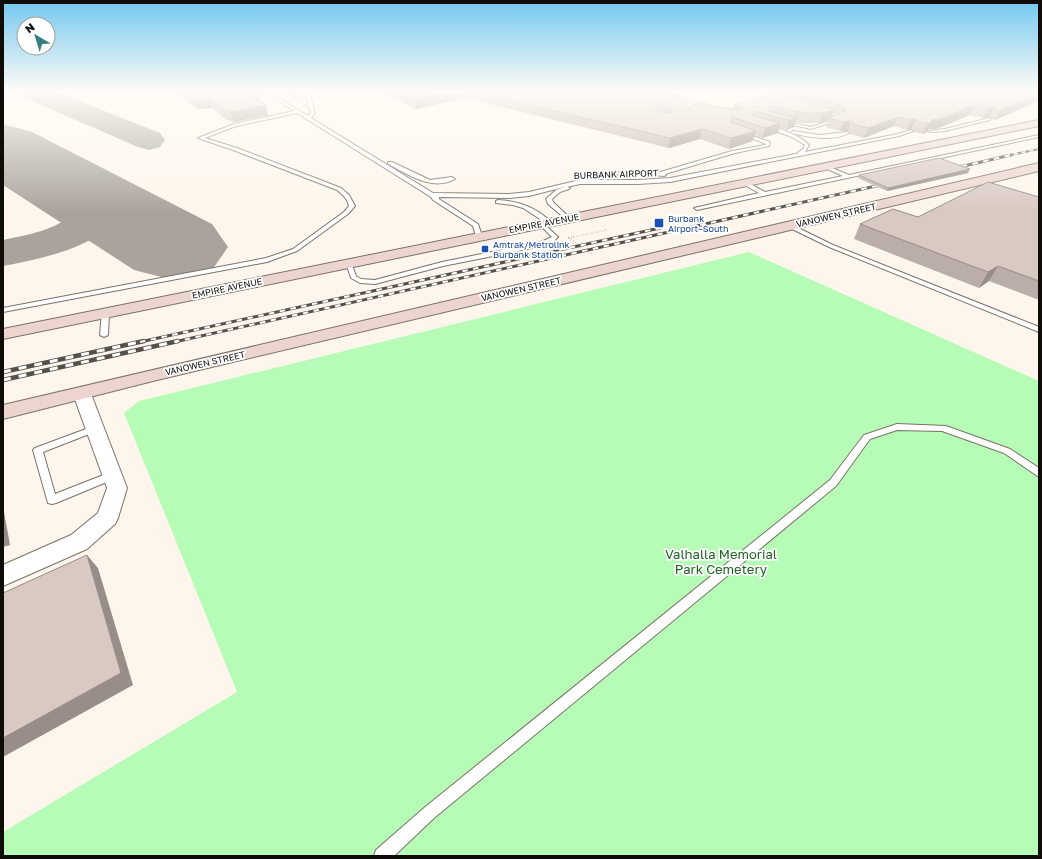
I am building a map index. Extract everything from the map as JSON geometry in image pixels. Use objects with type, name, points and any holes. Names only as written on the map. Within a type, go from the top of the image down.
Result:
[{"type":"main road","name":"EMPIRE AVENUE","points":[[3,334],[994,132]]},
{"type":"main road","name":"VANOWEN STREET","points":[[3,412],[82,394],[153,375],[790,226],[981,184],[1039,167]]},
{"type":"street","points":[[3,576],[79,542],[107,518],[117,488],[111,476],[82,394]]},
{"type":"lane","points":[[3,309],[34,305],[282,256],[295,250],[346,213],[352,206],[351,200],[346,194],[339,190],[235,149],[200,138],[219,132]]},
{"type":"lane","points":[[332,132],[440,199],[457,202]]},
{"type":"lane","points":[[658,174],[734,152],[767,146],[768,143],[741,132]]},
{"type":"lane","points":[[784,132],[802,140],[807,145],[805,150],[798,155]]},
{"type":"lane","points":[[794,132],[821,136],[847,133]]},
{"type":"lane","name":"BURBANK AIRPORT","points":[[433,195],[487,197],[519,196],[571,183],[651,182],[684,177],[914,132]]},
{"type":"lane","points":[[697,208],[1039,136]]},
{"type":"lane","points":[[379,161],[392,164],[429,182],[452,179]]},
{"type":"lane","points":[[825,166],[848,176]]},
{"type":"lane","points":[[579,174],[630,173],[684,177]]},
{"type":"lane","points":[[568,218],[550,203],[550,199],[558,191],[587,182]]},
{"type":"lane","points":[[743,182],[764,194]]},
{"type":"lane","points":[[433,195],[435,199],[476,225],[480,236]]},
{"type":"lane","points":[[349,263],[353,277],[360,281],[375,282],[400,277],[442,264],[551,242],[555,236],[545,223],[524,206],[507,202],[494,202]]},
{"type":"lane","points":[[790,226],[831,246],[1039,330]]},
{"type":"lane","points":[[104,336],[105,314]]},
{"type":"lane","points":[[382,856],[430,813],[833,483],[867,437],[897,427],[943,428],[1006,451],[1039,473]]},
{"type":"lane","points":[[94,428],[38,450],[52,500],[111,476]]},
{"type":"path","points":[[580,232],[605,228],[607,230],[569,238],[585,251],[593,254]]},
{"type":"green space","name":"Valhalla Memorial Park Cemetery","points":[[749,252],[1039,381],[1039,856],[3,856],[3,832],[237,692],[124,413],[139,401]]},
{"type":"building","points":[[645,132],[691,132],[670,138]]},
{"type":"building","points":[[712,132],[752,132],[731,138]]},
{"type":"building","points":[[939,158],[970,169],[888,188],[859,175]]},
{"type":"building","points":[[988,182],[1039,197],[1039,281],[998,266],[988,272],[860,224],[893,209],[918,217]]},
{"type":"building","points":[[87,555],[121,673],[3,738],[3,593]]},
{"type":"taxiway","points":[[130,132],[149,140]]},
{"type":"taxiway","points":[[3,253],[52,241],[76,231],[93,217],[96,202]]},
{"type":"runway","points":[[3,149],[173,247]]},
{"type":"railway","points":[[1006,156],[1039,149]]},
{"type":"railway","points":[[951,169],[1011,155]]},
{"type":"railway","points":[[174,342],[885,184]]},
{"type":"railway","points":[[140,342],[660,228]]},
{"type":"railway","points":[[3,372],[144,341]]},
{"type":"railway","points":[[3,380],[178,341]]},
{"type":"place","name":"Burbank Airport–South","points":[[659,223]]},
{"type":"place","name":"Amtrak/Metrolink Burbank Station","points":[[485,249]]}]
